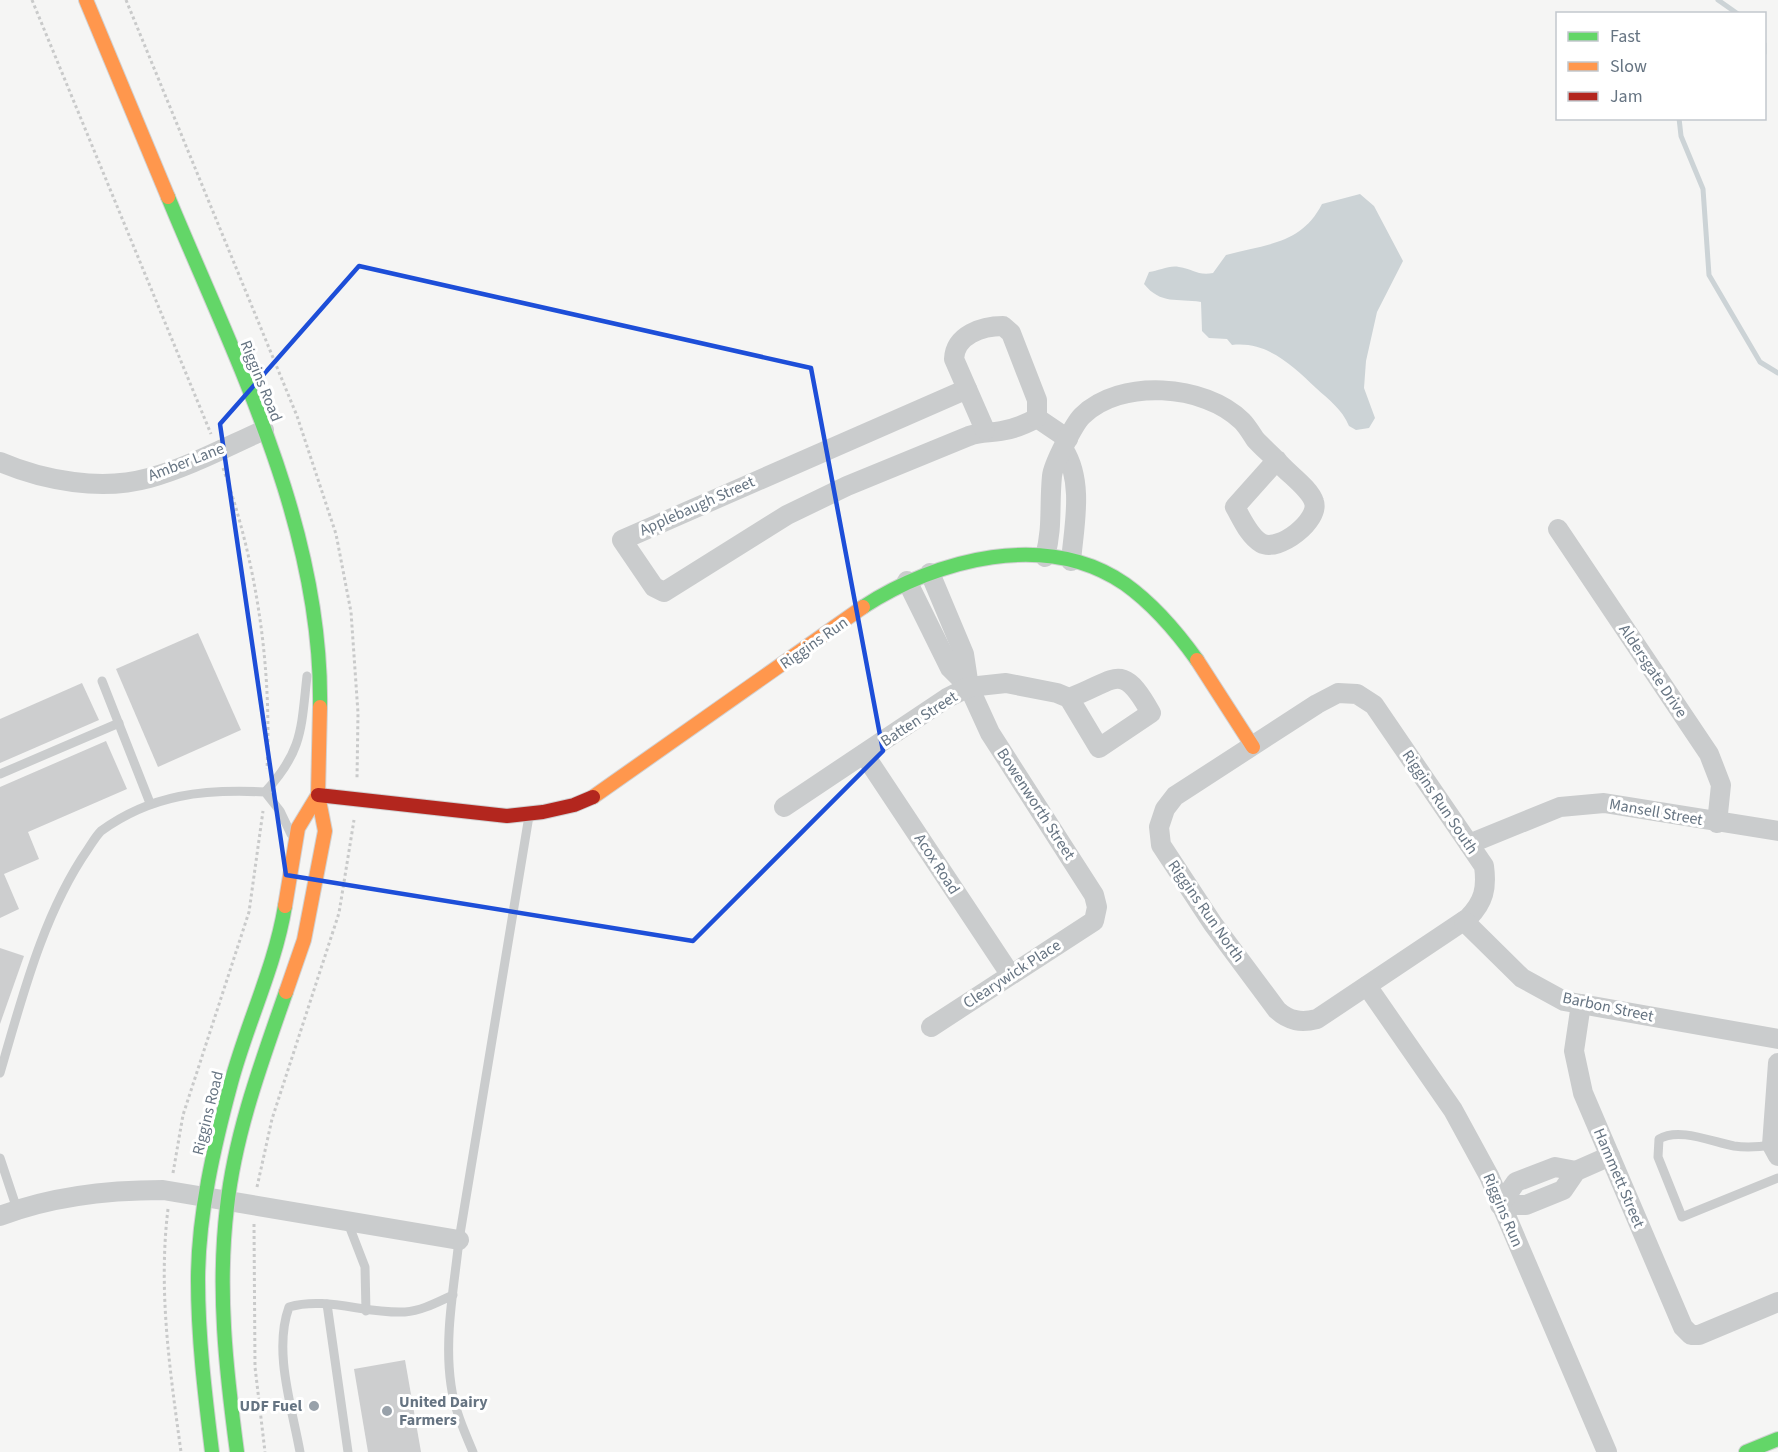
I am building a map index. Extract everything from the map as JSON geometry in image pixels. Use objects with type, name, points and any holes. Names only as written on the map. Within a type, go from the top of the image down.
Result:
[{"type":"main road","name":"Riggins Road","points":[[86,0],[264,430],[301,543],[313,605],[320,697],[318,795],[325,831],[304,940],[251,1092],[228,1202],[222,1276],[225,1364],[237,1452]]},
{"type":"main road","name":"Riggins Run","points":[[318,795],[507,816],[574,805],[598,795],[838,626],[907,581],[960,563],[983,559],[1045,557],[1071,561],[1103,571],[1138,594],[1220,690],[1253,747]]},
{"type":"main road","name":"Riggins Road","points":[[212,1452],[201,1367],[198,1278],[204,1198],[231,1083],[279,941],[298,828],[318,795]]},
{"type":"main road","points":[[1751,1451],[1778,1439]]},
{"type":"street","points":[[985,430],[954,359],[955,348],[962,338],[988,326],[1003,326],[1011,333],[1037,400],[1037,418],[1066,444]]},
{"type":"street","name":"Applebaugh Street","points":[[967,389],[622,540],[654,587],[664,592],[787,515],[847,486],[985,430],[1000,432],[1022,426],[1037,418]]},
{"type":"street","points":[[1071,561],[1064,505],[1052,473],[1083,415],[1100,403],[1123,394],[1156,389],[1183,392],[1218,405],[1241,420],[1277,460]]},
{"type":"street","name":"Amber Lane","points":[[0,462],[64,481],[108,482],[147,479],[264,430]]},
{"type":"street","points":[[1045,557],[1052,530],[1064,505]]},
{"type":"street","name":"Aldersgate Drive","points":[[1558,529],[1709,754],[1721,785],[1717,823]]},
{"type":"street","name":"Bowenworth Street","points":[[930,573],[964,654],[969,687],[990,733],[1094,895],[1097,907],[1094,921]]},
{"type":"street","name":"Bowenworth Street","points":[[907,581],[950,668],[969,687]]},
{"type":"street","name":"Batten Street","points":[[784,807],[947,698],[969,687],[1006,683],[1057,693],[1069,698]]},
{"type":"street","name":"Riggins Run South","points":[[1253,747],[1317,704],[1338,693],[1357,694],[1374,705],[1484,866],[1486,884],[1479,907],[1464,921],[1367,986]]},
{"type":"street","name":"Riggins Run North","points":[[1253,747],[1175,796],[1165,809],[1159,827],[1161,845],[1213,924],[1284,1017],[1306,1022],[1317,1019],[1367,986]]},
{"type":"street","name":"Acox Road","points":[[864,754],[1010,974]]},
{"type":"street","name":"Mansell Street","points":[[1469,844],[1506,827],[1560,807],[1604,802],[1717,823],[1778,831]]},
{"type":"street","name":"Clearywick Place","points":[[931,1027],[1094,921]]},
{"type":"street","name":"Barbon Street","points":[[1464,921],[1522,978],[1564,1001],[1778,1039]]},
{"type":"street","name":"Riggins Run","points":[[1367,986],[1453,1110],[1489,1176],[1607,1452]]},
{"type":"street","name":"Hammett Street","points":[[1581,1004],[1574,1051],[1576,1072],[1683,1328],[1691,1335],[1699,1335],[1778,1302]]},
{"type":"street","points":[[1775,1151],[1778,1063]]},
{"type":"street","points":[[1500,1205],[1516,1182],[1547,1183],[1555,1167],[1576,1171],[1610,1156]]},
{"type":"street","points":[[9,1212],[70,1197],[119,1190],[170,1192],[459,1240]]},
{"type":"lane","points":[[266,792],[282,774],[298,745],[313,605]]},
{"type":"lane","points":[[102,681],[150,803]]},
{"type":"lane","points":[[0,774],[119,723]]},
{"type":"lane","points":[[0,1073],[50,921],[77,865],[99,833],[150,803],[169,797],[231,790],[266,792]]},
{"type":"lane","points":[[266,792],[280,811],[290,831],[294,850]]},
{"type":"lane","points":[[473,1452],[451,1388],[448,1358],[453,1295],[459,1240],[530,814]]},
{"type":"lane","points":[[1775,1151],[1667,1134],[1659,1139],[1658,1157],[1682,1217],[1778,1178]]},
{"type":"lane","points":[[0,1158],[9,1212]]},
{"type":"lane","points":[[348,1223],[366,1267],[366,1311]]},
{"type":"lane","points":[[300,1452],[283,1358],[283,1323],[289,1306],[309,1301],[366,1311],[407,1312],[453,1295]]},
{"type":"lane","points":[[327,1304],[348,1452]]},
{"type":"path","points":[[32,0],[217,451],[250,560],[261,625],[269,716],[266,792],[249,912],[183,1115],[162,1254],[167,1356],[181,1452]]},
{"type":"path","points":[[126,0],[297,416],[336,534],[351,612],[358,713],[356,801],[339,913],[272,1119],[260,1170],[255,1207],[252,1258],[255,1367],[265,1452]]},
{"type":"highlighted area","points":[[359,266],[811,368],[883,751],[693,941],[286,875],[220,424]]},
{"type":"shaded area","points":[[1360,194],[1374,206],[1403,261],[1377,312],[1366,361],[1364,388],[1375,418],[1369,428],[1356,430],[1349,426],[1343,415],[1330,401],[1278,356],[1257,347],[1232,345],[1227,339],[1209,338],[1202,331],[1201,302],[1163,298],[1150,291],[1144,284],[1149,272],[1172,267],[1203,274],[1213,273],[1226,255],[1281,241],[1304,228],[1322,204]]},
{"type":"building","points":[[198,633],[241,730],[158,767],[116,669]]},
{"type":"building","points":[[82,683],[99,720],[0,763],[0,719]]},
{"type":"building","points":[[106,741],[127,789],[28,832],[39,859],[4,874],[19,909],[0,918],[0,787]]},
{"type":"building","points":[[0,948],[24,956],[0,1024]]},
{"type":"building","name":"United Dairy Farmers","points":[[405,1360],[421,1452],[368,1452],[354,1369]]},
{"type":"waterway","points":[[1718,0],[1735,12]]},
{"type":"waterway","points":[[1679,120],[1681,136],[1703,189],[1709,275],[1760,362],[1778,373]]},
{"type":"traffic: fast","points":[[168,197],[246,382],[291,509],[307,574],[317,640],[320,707]]},
{"type":"traffic: fast","points":[[863,607],[892,590],[958,564],[992,557],[1027,555],[1061,558],[1094,568],[1125,584],[1164,619],[1197,660]]},
{"type":"traffic: fast","points":[[212,1452],[202,1366],[198,1302],[199,1255],[204,1206],[213,1156],[231,1083],[275,951],[285,906]]},
{"type":"traffic: fast","points":[[237,1452],[224,1330],[223,1268],[227,1207],[243,1125],[286,992]]},
{"type":"traffic: fast","points":[[1746,1452],[1778,1439]]},
{"type":"traffic: slow","points":[[86,0],[168,197]]},
{"type":"traffic: slow","points":[[593,797],[863,607]]},
{"type":"traffic: slow","points":[[1197,660],[1253,747]]},
{"type":"traffic: slow","points":[[286,992],[304,940],[325,831],[318,795],[320,707]]},
{"type":"traffic: slow","points":[[285,906],[298,828],[318,795]]},
{"type":"traffic: jam","points":[[318,795],[507,816],[543,812],[574,805],[593,797]]},
{"type":"place","name":"UDF Fuel","points":[[314,1406]]},
{"type":"place","name":"United Dairy Farmers","points":[[387,1411]]}]
